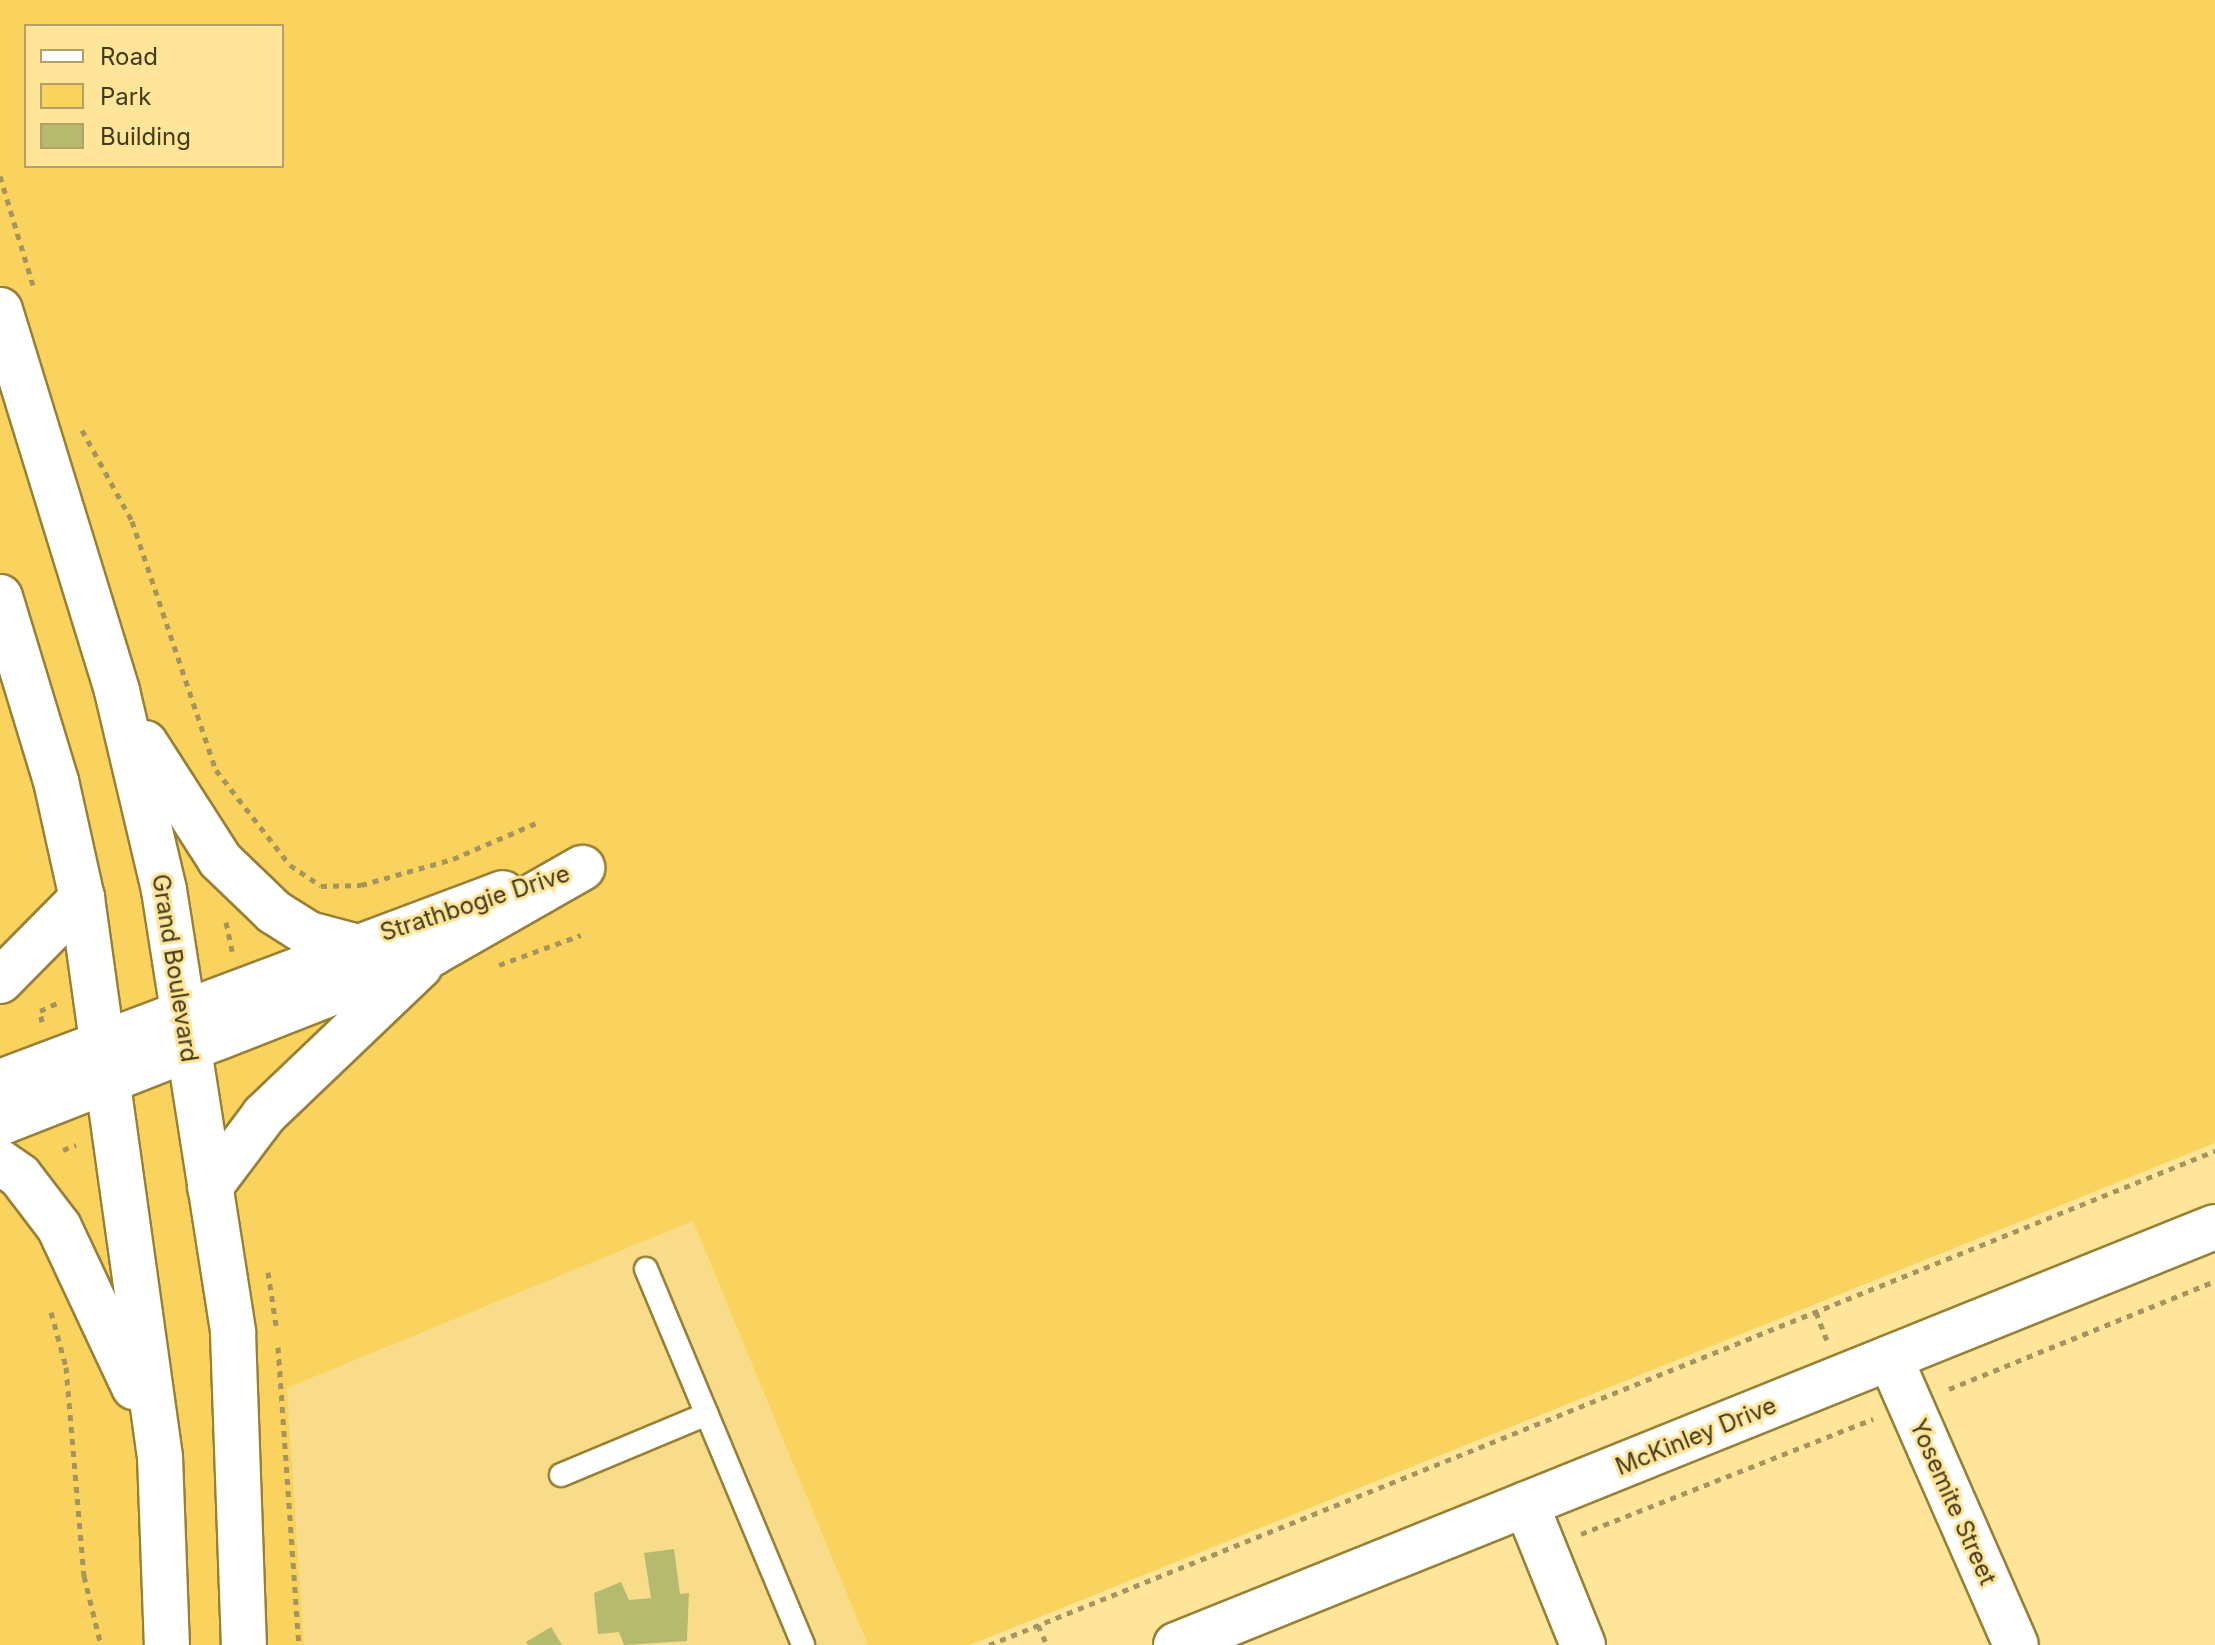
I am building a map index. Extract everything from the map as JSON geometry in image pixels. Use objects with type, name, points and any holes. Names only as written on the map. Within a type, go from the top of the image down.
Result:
[{"type":"street","name":"Grand Boulevard","points":[[18,302],[164,890],[233,1333],[244,1645]]},
{"type":"street","points":[[0,597],[56,781],[82,898],[160,1457],[167,1645]]},
{"type":"street","points":[[117,691],[176,800],[220,860],[274,912],[309,934],[351,945]]},
{"type":"street","name":"Strathbogie Drive","points":[[0,1082],[106,1060],[186,1030],[433,953],[582,868],[351,945],[186,1030]]},
{"type":"street","points":[[0,981],[82,898]]},
{"type":"street","points":[[210,1187],[264,1115],[433,953]]},
{"type":"street","name":"Strathbogie Drive","points":[[0,1123],[106,1060]]},
{"type":"street","points":[[0,1162],[20,1176],[59,1227],[114,1332],[160,1457]]},
{"type":"street","name":"McKinley Drive","points":[[1176,1645],[2215,1227]]},
{"type":"street","name":"Yosemite Street","points":[[1890,1358],[2016,1645]]},
{"type":"street","points":[[1526,1504],[1583,1645]]},
{"type":"lane","points":[[646,1269],[803,1645]]},
{"type":"lane","points":[[561,1475],[707,1414]]},
{"type":"path","points":[[0,176],[18,302]]},
{"type":"path","points":[[73,414],[132,521],[216,770],[290,865],[321,886],[361,885],[453,859],[541,821]]},
{"type":"path","points":[[485,971],[581,935]]},
{"type":"path","points":[[989,1645],[2215,1151]]},
{"type":"path","points":[[267,1266],[299,1645]]},
{"type":"path","points":[[49,1305],[66,1367],[84,1576],[101,1645]]},
{"type":"path","points":[[1038,1625],[1047,1645]]},
{"type":"shaded area","points":[[693,1221],[868,1645],[304,1645],[287,1388]]},
{"type":"green space","points":[[0,0],[2215,0],[2215,1143],[970,1645],[868,1645],[693,1221],[287,1388],[304,1645],[0,1645]]},
{"type":"building","points":[[674,1549],[680,1594],[689,1593],[687,1641],[624,1645],[619,1632],[598,1634],[594,1593],[621,1582],[629,1600],[651,1598],[644,1553]]},
{"type":"building","points":[[551,1627],[562,1645],[528,1645],[526,1642]]}]
